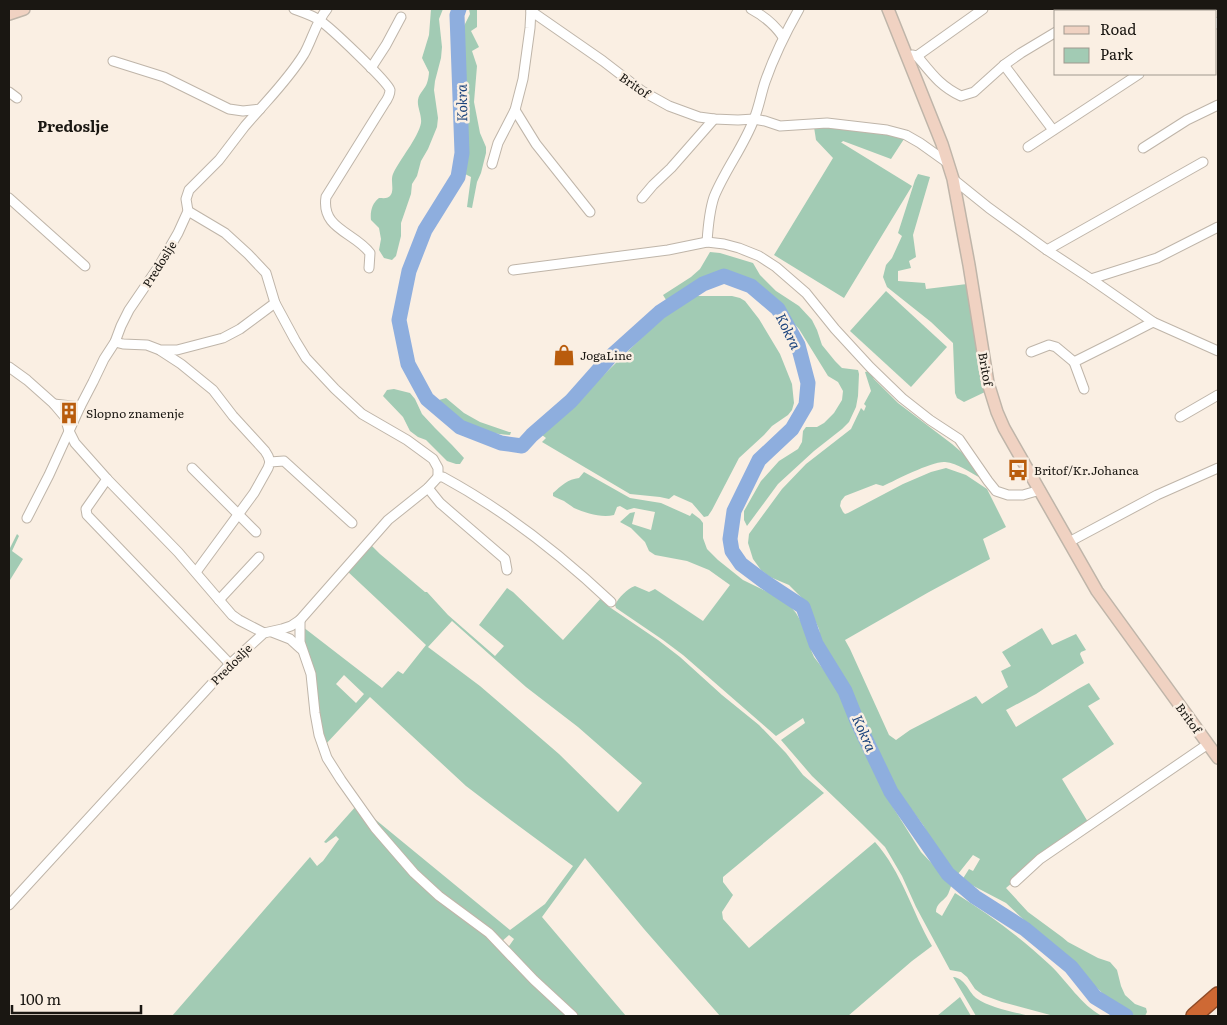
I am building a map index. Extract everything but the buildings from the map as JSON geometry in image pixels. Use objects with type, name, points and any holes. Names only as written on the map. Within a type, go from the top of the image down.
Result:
[{"type":"highway","points":[[1194,1016],[1218,995]]},
{"type":"street","points":[[9,14],[24,9]]},
{"type":"street","points":[[294,9],[319,20],[333,31],[390,87],[390,93],[384,104],[326,197],[324,206],[334,225],[365,246],[370,253],[370,268]]},
{"type":"street","name":"Predoslje","points":[[27,518],[104,359],[115,342],[129,310],[159,266],[178,233],[188,211],[186,199],[189,190],[218,160],[245,126],[288,79],[305,53],[319,20],[327,9]]},
{"type":"street","points":[[751,9],[762,14],[777,28],[783,38]]},
{"type":"street","points":[[707,242],[708,222],[714,199],[754,119],[765,82],[783,38],[799,9]]},
{"type":"street","name":"Britof","points":[[888,9],[912,55],[948,163],[969,265],[988,383],[1004,428],[1103,599],[1218,758]]},
{"type":"street","points":[[912,55],[983,9]]},
{"type":"street","name":"Britof","points":[[492,164],[498,143],[515,110],[523,78],[531,10],[642,91],[669,106],[699,117],[714,119],[754,119],[780,126],[827,123],[886,130],[906,135],[948,163]]},
{"type":"street","points":[[371,68],[401,16]]},
{"type":"street","name":"Britof","points":[[912,55],[949,90],[962,96],[974,92],[1021,53],[1054,33]]},
{"type":"street","points":[[113,61],[164,77],[229,109],[243,111],[260,109]]},
{"type":"street","points":[[1004,66],[1053,130]]},
{"type":"street","points":[[1028,147],[1137,75]]},
{"type":"street","points":[[9,92],[17,98]]},
{"type":"street","points":[[1144,148],[1188,120],[1218,105]]},
{"type":"street","points":[[515,110],[536,144],[590,212]]},
{"type":"street","points":[[642,198],[714,119]]},
{"type":"street","points":[[1047,250],[1203,162]]},
{"type":"street","points":[[952,179],[1047,250],[1153,322],[1218,351]]},
{"type":"street","points":[[9,198],[85,266]]},
{"type":"street","points":[[188,211],[225,233],[266,273],[275,303],[306,358],[335,389],[362,414],[407,440],[433,459],[438,468],[438,477],[428,488],[388,520],[300,620],[292,626],[264,633]]},
{"type":"street","points":[[1091,279],[1157,258],[1218,228]]},
{"type":"street","points":[[513,270],[668,250],[707,242],[739,248],[759,256],[776,267],[806,294],[870,368],[902,398],[930,420],[960,439],[996,491],[1008,495],[1023,495],[1040,490]]},
{"type":"street","points":[[160,350],[177,350],[223,338],[240,329],[275,303]]},
{"type":"street","points":[[1074,362],[1153,322]]},
{"type":"street","points":[[115,342],[147,345],[160,350],[181,364],[213,390],[233,416],[265,451],[270,462],[254,492],[196,572]]},
{"type":"street","points":[[1031,352],[1049,345],[1056,347],[1074,362],[1084,389]]},
{"type":"street","name":"Predoslje","points":[[9,367],[54,404],[65,417],[75,443],[196,572],[232,615],[264,633],[230,664],[9,905]]},
{"type":"street","points":[[1180,417],[1218,395]]},
{"type":"street","points":[[54,404],[80,407]]},
{"type":"street","points":[[270,462],[284,461],[352,523]]},
{"type":"street","points":[[192,468],[256,532]]},
{"type":"street","points":[[1069,542],[1157,496],[1218,468]]},
{"type":"street","points":[[438,477],[443,476],[544,543],[611,602]]},
{"type":"street","points":[[107,479],[86,509],[87,515],[230,664]]},
{"type":"street","points":[[428,488],[440,503],[506,559],[507,570]]},
{"type":"street","points":[[219,600],[259,556]]},
{"type":"street","points":[[300,620],[300,642],[312,674],[315,713],[319,735],[327,758],[375,828],[414,873],[440,896],[489,933],[534,980],[573,1016]]},
{"type":"street","points":[[264,633],[273,631],[290,639],[303,651]]},
{"type":"street","name":"Britof","points":[[1015,882],[1040,859],[1208,744]]},
{"type":"green space","points":[[431,9],[443,9],[439,19],[442,47],[441,58],[434,90],[438,118],[437,127],[412,184],[411,194],[401,223],[401,236],[396,256],[392,260],[384,258],[379,250],[381,239],[379,228],[371,220],[371,211],[379,198],[388,198],[390,196],[393,174],[421,123],[418,100],[429,76],[422,58],[429,35]]},
{"type":"green space","points":[[469,9],[477,9],[477,27],[471,31],[479,47],[472,51],[477,66],[474,102],[480,133],[486,147],[472,208],[467,207],[471,177],[463,173],[461,143],[464,128],[462,39],[464,26],[470,14]]},
{"type":"green space","points":[[814,127],[892,135],[904,139],[891,159],[843,141],[841,143],[912,186],[844,298],[774,255],[833,158],[816,140]]},
{"type":"green space","points":[[918,174],[930,177],[913,235],[916,257],[909,261],[911,268],[898,271],[898,281],[925,283],[926,289],[967,284],[985,392],[964,402],[957,398],[955,393],[953,343],[931,322],[887,287],[883,277],[886,265],[892,258],[902,236],[898,233]]},
{"type":"green space","points":[[710,252],[720,253],[753,263],[760,275],[776,291],[799,306],[812,320],[822,345],[835,361],[842,368],[858,370],[859,374],[856,407],[849,422],[778,484],[747,526],[744,520],[744,511],[761,481],[779,461],[798,449],[806,427],[817,427],[834,413],[842,400],[843,391],[838,382],[828,376],[799,329],[785,314],[752,287],[735,277],[723,274],[712,275],[685,288],[668,303],[663,295],[700,269]]},
{"type":"green space","points":[[886,291],[947,347],[911,387],[850,331]]},
{"type":"green space","points":[[696,296],[732,296],[745,301],[759,319],[780,354],[792,384],[794,403],[788,415],[772,426],[739,458],[712,510],[708,516],[704,517],[692,503],[674,495],[669,499],[630,494],[542,442],[546,438],[542,435],[662,318]]},
{"type":"green space","points":[[869,371],[874,379],[898,403],[967,457],[981,478],[955,464],[939,462],[914,471],[883,486],[876,484],[845,496],[840,506],[843,512],[845,514],[848,513],[903,484],[946,468],[966,475],[987,489],[1006,527],[983,539],[990,559],[845,640],[889,735],[896,740],[910,730],[976,696],[982,704],[1008,687],[1001,671],[1011,666],[1002,652],[1042,628],[1052,645],[1076,634],[1086,650],[1080,654],[1084,663],[1036,694],[1006,710],[1016,727],[1089,683],[1100,699],[1088,706],[1114,744],[1062,779],[1088,822],[1006,888],[1028,912],[1068,942],[1098,958],[1110,962],[1117,970],[1125,995],[1135,1004],[1146,1008],[1145,1016],[1135,1016],[1111,1001],[1069,958],[1041,936],[1006,903],[962,880],[969,869],[973,871],[980,859],[973,855],[958,874],[948,868],[923,825],[886,771],[838,667],[821,642],[819,629],[802,598],[789,585],[770,577],[761,570],[753,559],[748,543],[749,534],[782,489],[806,464],[851,429],[861,408],[864,411],[866,406],[864,404],[871,391],[865,372]]},
{"type":"green space","points":[[394,389],[410,393],[422,414],[464,458],[460,464],[447,461],[426,440],[410,431],[403,417],[383,396],[387,390]]},
{"type":"green space","points":[[446,398],[464,413],[480,422],[511,432],[510,435],[485,432],[468,425],[439,400]]},
{"type":"green space","points":[[584,472],[630,498],[661,503],[690,516],[692,513],[703,523],[703,538],[707,549],[718,560],[743,580],[786,601],[796,613],[811,639],[811,650],[814,657],[844,696],[855,729],[886,796],[921,852],[941,873],[945,880],[952,884],[948,895],[938,905],[936,912],[942,916],[955,893],[1028,945],[1056,971],[1087,1006],[1102,1016],[1054,1016],[1002,1002],[983,995],[975,989],[961,972],[950,970],[885,847],[812,776],[781,740],[805,723],[803,718],[776,736],[683,655],[616,608],[615,605],[621,596],[635,586],[649,592],[655,589],[703,621],[730,585],[709,570],[687,561],[655,555],[649,551],[645,542],[631,528],[620,522],[630,513],[635,512],[632,524],[651,530],[655,512],[634,508],[627,510],[620,506],[617,507],[614,515],[599,515],[574,508],[553,496],[553,493],[562,485],[579,478]]},
{"type":"green space","points":[[17,534],[19,536],[12,551],[23,559],[10,580],[9,550]]},
{"type":"green space","points":[[370,544],[427,592],[448,615],[495,656],[504,646],[479,625],[507,588],[563,640],[601,598],[608,606],[680,657],[759,725],[786,753],[803,775],[824,793],[723,877],[723,882],[733,895],[722,912],[723,919],[749,948],[875,842],[900,879],[932,946],[848,1016],[720,1016],[585,858],[542,917],[626,1016],[575,1016],[507,949],[514,939],[509,935],[500,943],[415,872],[365,811],[510,930],[545,904],[573,866],[466,786],[370,697],[324,746],[302,632],[303,627],[382,688],[398,671],[403,674],[426,645],[346,570]],"holes":[[[452,621],[526,687],[578,727],[642,783],[618,812],[559,754],[480,686],[428,647]],[[344,675],[364,694],[356,703],[336,684]]]},
{"type":"green space","points":[[357,805],[408,869],[481,928],[571,1016],[172,1016],[310,857],[317,866],[323,861],[339,839],[336,836],[326,843],[324,842]]},
{"type":"green space","points":[[953,977],[961,980],[976,998],[1002,1009],[1030,1016],[976,1016]]},
{"type":"green space","points":[[960,997],[971,1016],[937,1016]]},
{"type":"waterway","name":"Kokra","points":[[459,9],[457,15],[462,153],[458,177],[425,230],[409,271],[399,320],[408,364],[427,399],[460,427],[501,443],[522,446],[571,401],[610,357],[660,312],[703,284],[724,276],[751,286],[778,309],[798,345],[808,383],[806,405],[792,429],[759,460],[734,511],[730,539],[732,551],[741,564],[803,607],[816,644],[845,691],[857,721],[891,792],[948,874],[975,897],[1025,929],[1071,967],[1095,997],[1126,1016]]},
{"type":"place","name":"JogaLine","points":[[564,355]]},
{"type":"place","name":"Slopno znamenje","points":[[69,413]]},
{"type":"place","name":"Britof/Kr.Johanca","points":[[1018,470]]},
{"type":"district","name":"Predoslje","points":[[73,125]]}]
